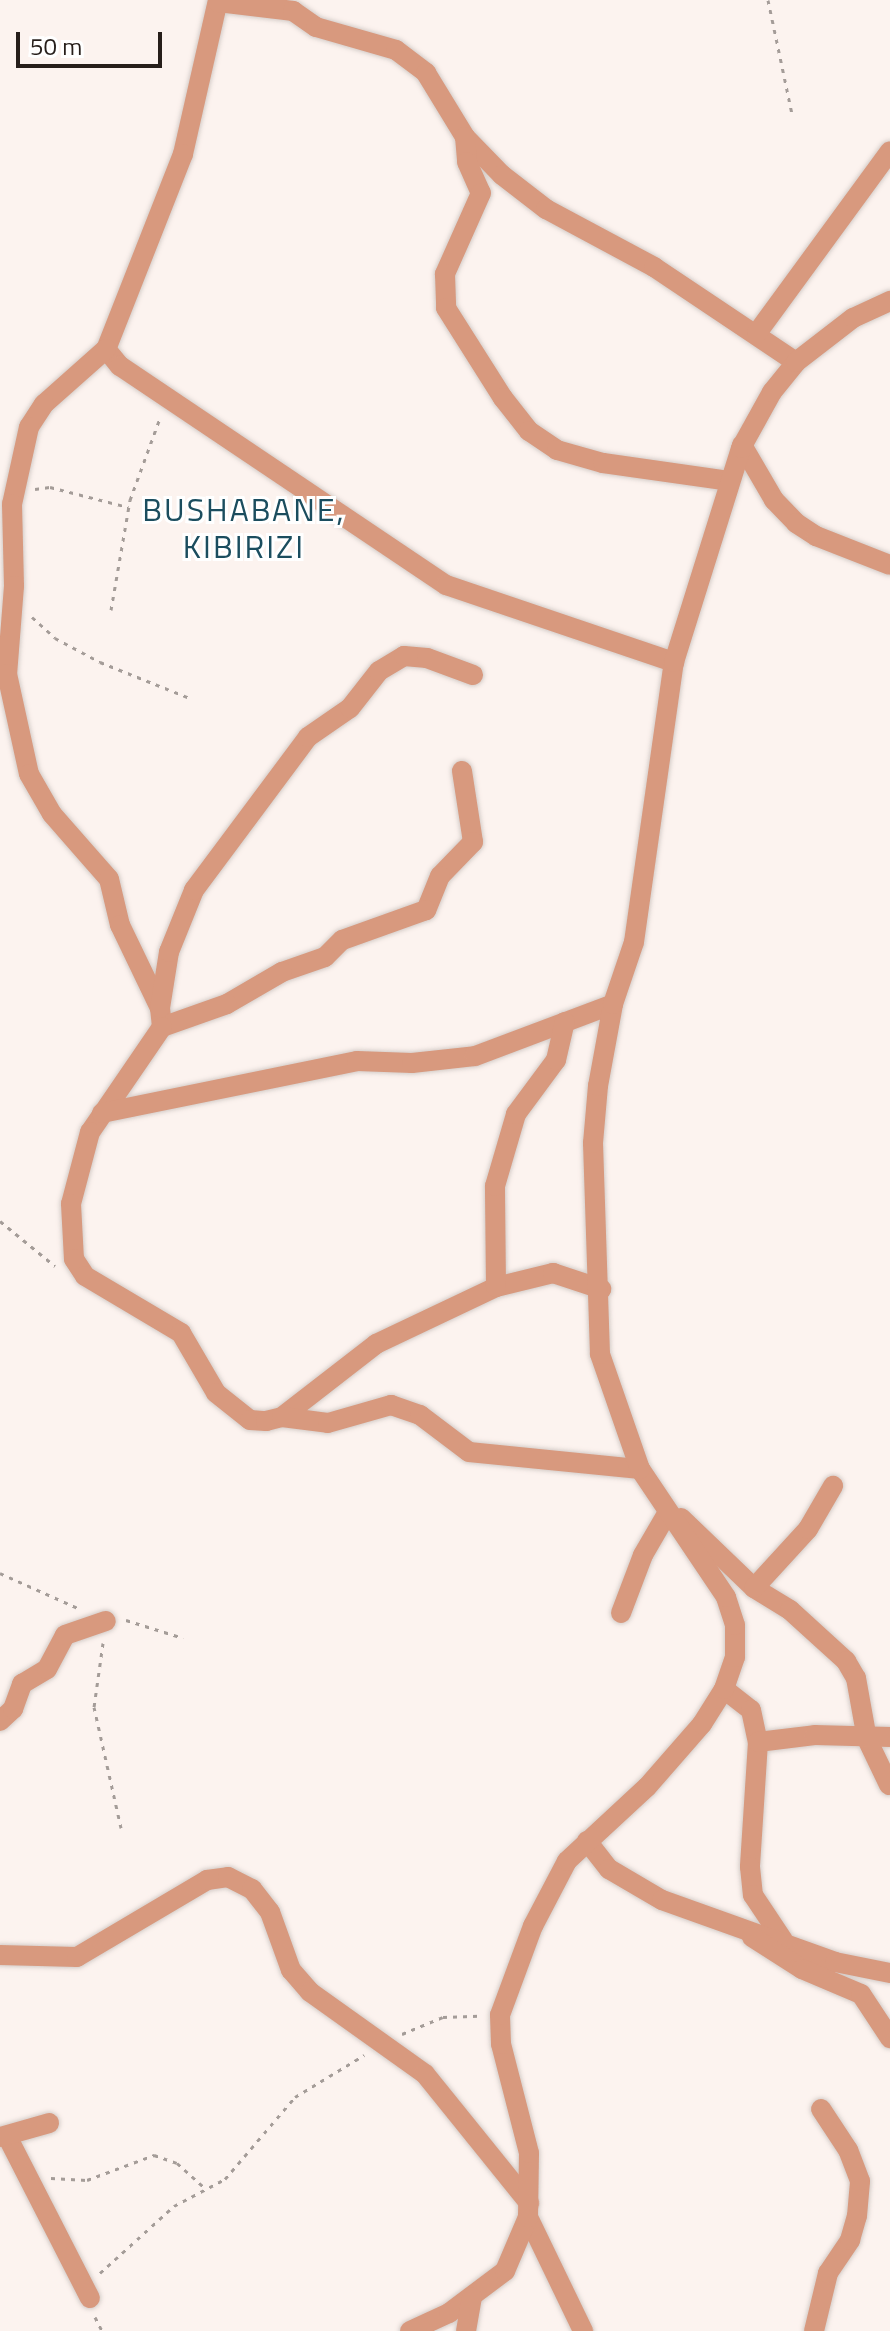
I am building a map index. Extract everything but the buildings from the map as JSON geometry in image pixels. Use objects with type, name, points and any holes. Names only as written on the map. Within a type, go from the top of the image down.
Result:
[{"type":"street","points":[[161,1017],[120,925],[109,879],[52,814],[29,774],[7,674],[14,596],[15,488],[36,413],[106,349],[183,154],[218,1],[293,11],[316,27],[396,50],[426,73],[465,137],[502,175],[546,209],[621,248],[757,333],[796,362]]},
{"type":"street","points":[[465,137],[467,162],[481,193]]},
{"type":"street","points":[[757,333],[890,151]]},
{"type":"street","points":[[502,175],[481,193],[445,274],[446,308],[529,431],[557,450],[603,463],[729,481]]},
{"type":"street","points":[[410,2331],[472,2298],[505,2271],[529,2210],[525,2121],[501,2044],[500,2015],[533,1926],[567,1861],[683,1748],[724,1689],[738,1642],[726,1597],[640,1469],[600,1354],[601,1289],[593,1143],[613,1004],[634,942],[674,662],[729,481],[742,445],[772,392],[796,362],[853,318],[890,301]]},
{"type":"street","points":[[106,349],[120,366],[446,585],[674,662]]},
{"type":"street","points":[[742,445],[774,500],[796,523],[816,536],[890,565]]},
{"type":"street","points":[[473,675],[427,658],[404,656],[379,671],[350,708],[308,737],[194,890],[169,952],[161,1017],[90,1132],[71,1204],[74,1259],[85,1276],[181,1333],[200,1371],[233,1410],[250,1420],[282,1417],[328,1423],[391,1405],[420,1415],[469,1452],[640,1469]]},
{"type":"street","points":[[161,1017],[227,1004],[282,972],[325,957],[342,940],[426,910],[440,876],[473,842],[462,771]]},
{"type":"street","points":[[102,1113],[357,1061],[412,1063],[475,1056],[613,1004]]},
{"type":"street","points":[[496,1287],[495,1186],[516,1114],[556,1060],[565,1022]]},
{"type":"street","points":[[282,1417],[376,1344],[496,1287],[553,1273],[601,1289]]},
{"type":"street","points":[[754,1588],[808,1529],[833,1486]]},
{"type":"street","points":[[664,1506],[754,1588],[790,1610],[846,1661],[856,1678],[867,1739],[889,1785]]},
{"type":"street","points":[[621,1613],[664,1506]]},
{"type":"street","points":[[0,1721],[13,1709],[22,1684],[47,1669],[65,1635],[106,1621]]},
{"type":"street","points":[[724,1689],[751,1710],[758,1742],[750,1867],[753,1895],[783,1940]]},
{"type":"street","points":[[758,1742],[815,1735],[867,1739],[890,1737]]},
{"type":"street","points":[[587,1841],[609,1869],[630,1884],[835,1962],[890,1973]]},
{"type":"street","points":[[0,1955],[77,1957],[207,1880],[228,1877],[252,1889],[270,1912],[291,1970],[310,1992],[383,2041],[453,2103],[529,2210],[583,2331]]},
{"type":"street","points":[[744,1928],[759,1944],[802,1969],[861,1994],[890,2038]]},
{"type":"street","points":[[814,2331],[828,2273],[850,2240],[857,2216],[860,2181],[848,2150],[821,2109]]},
{"type":"street","points":[[49,2123],[3,2136],[90,2298]]},
{"type":"street","points":[[466,2331],[472,2298]]},
{"type":"path","points":[[768,0],[792,114]]},
{"type":"path","points":[[111,610],[128,507],[153,448],[164,395]]},
{"type":"path","points":[[15,488],[50,487],[128,507]]},
{"type":"path","points":[[14,596],[55,638],[192,699]]},
{"type":"path","points":[[0,1221],[53,1266],[85,1276]]},
{"type":"path","points":[[106,1621],[94,1707],[121,1828]]},
{"type":"path","points":[[102,2331],[90,2298],[102,2271],[154,2222],[205,2188],[225,2179],[295,2097],[337,2076],[383,2041],[443,2017],[500,2015]]},
{"type":"path","points":[[27,2179],[87,2180],[154,2155],[177,2163],[205,2188]]},
{"type":"district","name":"BUSHABANE, KIBIRIZI","points":[[244,528]]}]
